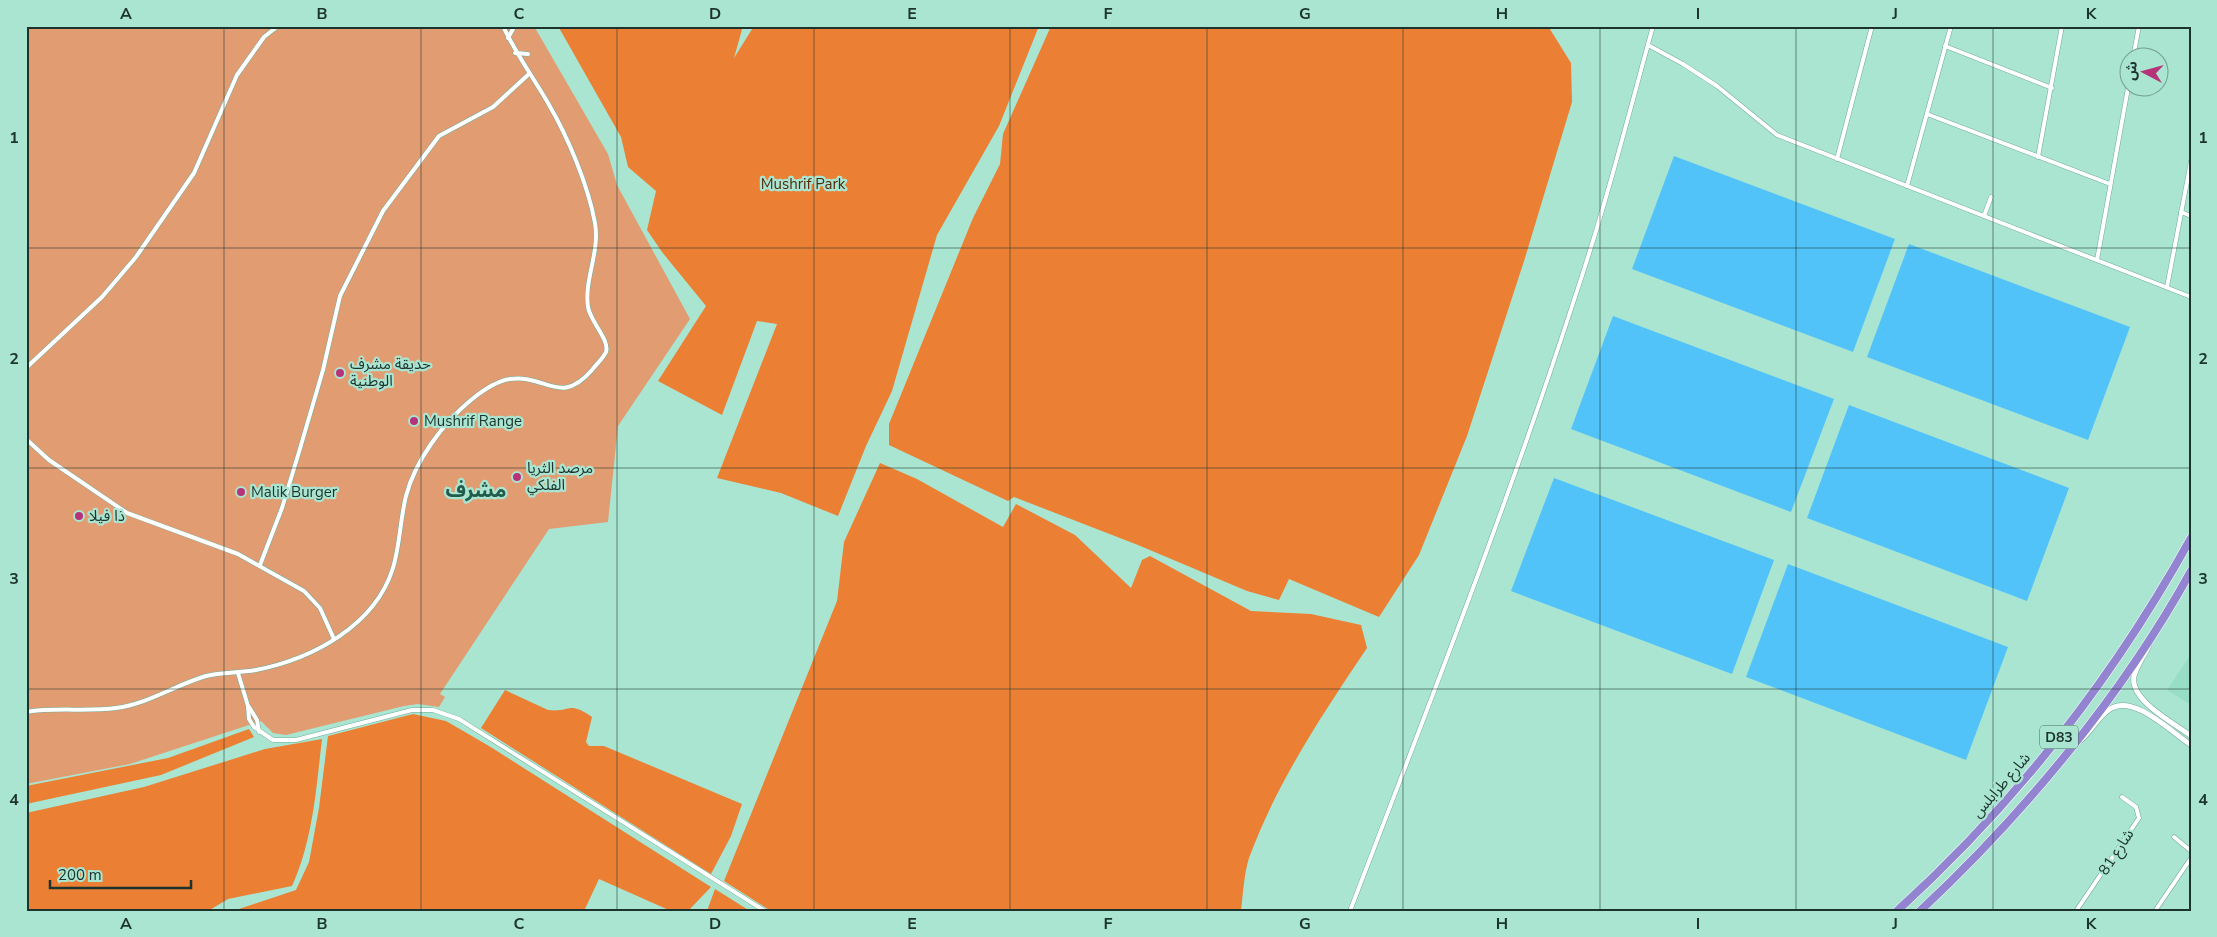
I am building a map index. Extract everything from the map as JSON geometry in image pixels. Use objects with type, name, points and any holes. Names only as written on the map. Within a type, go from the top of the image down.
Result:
[{"type":"highway","name":"شارع طرابلس","points":[[1897,911],[1986,824],[2066,728],[2132,635],[2191,538]]},
{"type":"highway","name":"شارع طرابلس","points":[[1920,911],[2010,820],[2069,750],[2153,632],[2191,571]]},
{"type":"street","points":[[26,368],[102,297],[136,257],[194,173],[237,74],[264,37],[278,26]]},
{"type":"street","points":[[26,712],[125,706],[145,701],[206,676],[238,673],[287,662],[334,639],[363,618],[383,592],[395,562],[410,485],[423,458],[456,414],[477,395],[507,379],[520,378],[562,388],[575,386],[583,380],[606,351],[606,343],[591,318],[588,304],[596,243],[592,214],[565,136],[549,104],[515,53],[503,26]]},
{"type":"street","points":[[1350,911],[1461,620],[1541,399],[1591,248],[1653,26]]},
{"type":"street","points":[[1836,159],[1872,26]]},
{"type":"street","points":[[1907,186],[1951,26]]},
{"type":"street","points":[[2038,157],[2062,26]]},
{"type":"street","points":[[2135,48],[2139,26]]},
{"type":"street","points":[[508,38],[514,27]]},
{"type":"street","points":[[1648,45],[1683,64],[1717,86],[1774,134],[2191,297]]},
{"type":"street","points":[[1945,46],[2052,88]]},
{"type":"street","points":[[515,53],[528,54]]},
{"type":"street","points":[[260,565],[282,508],[300,452],[323,370],[340,296],[382,211],[438,136],[493,107],[529,74]]},
{"type":"street","points":[[2097,260],[2126,98]]},
{"type":"street","points":[[1927,114],[2110,184]]},
{"type":"street","points":[[2167,287],[2191,161]]},
{"type":"street","points":[[1984,216],[1991,197]]},
{"type":"street","points":[[2181,212],[2191,216]]},
{"type":"street","points":[[27,440],[49,460],[127,513],[227,550],[260,565],[310,596],[324,613],[334,639]]},
{"type":"street","points":[[2153,632],[2135,674],[2136,692],[2144,702],[2191,736]]},
{"type":"street","points":[[238,673],[248,706],[250,722],[259,732],[273,740],[288,741],[404,711],[426,710],[450,715],[485,734],[765,911]]},
{"type":"street","points":[[2069,750],[2106,712],[2112,708],[2126,705],[2139,709],[2191,745]]},
{"type":"street","points":[[248,706],[257,720],[259,732]]},
{"type":"street","name":"شارع 81","points":[[2076,911],[2139,818],[2136,806],[2122,797]]},
{"type":"street","points":[[2174,836],[2191,850]]},
{"type":"street","points":[[2155,911],[2191,858]]},
{"type":"shaded area","name":"حديقة مشرف الوطنية","points":[[26,26],[534,26],[608,154],[617,185],[690,319],[618,426],[608,522],[549,529],[440,694],[445,697],[439,707],[418,704],[404,706],[286,735],[273,733],[261,721],[130,764],[26,784]]},
{"type":"shaded area","points":[[2191,654],[2191,705],[2167,690]]},
{"type":"green space","name":"Mushrif Park","points":[[558,26],[743,26],[734,58],[754,26],[1039,26],[999,126],[937,235],[892,391],[866,446],[838,516],[781,493],[717,478],[777,324],[757,321],[722,415],[658,381],[706,306],[662,252],[647,230],[656,191],[628,167],[621,137]]},
{"type":"green space","points":[[1051,26],[1548,26],[1571,63],[1572,102],[1525,258],[1467,436],[1419,555],[1379,617],[1289,579],[1279,600],[1247,591],[1138,545],[1014,497],[1008,501],[889,445],[889,424],[973,218],[1000,164],[1003,134]]},
{"type":"green space","points":[[880,463],[917,479],[1003,527],[1016,504],[1075,535],[1131,588],[1142,560],[1150,556],[1251,611],[1311,614],[1361,625],[1367,648],[1317,724],[1287,776],[1260,830],[1249,858],[1241,911],[771,911],[724,881],[837,601],[844,542]]},
{"type":"green space","points":[[505,690],[548,710],[578,709],[592,717],[586,742],[589,746],[604,746],[742,804],[731,836],[711,874],[481,728]]},
{"type":"green space","points":[[413,714],[446,721],[489,746],[711,887],[688,911],[671,911],[599,879],[584,911],[233,911],[296,890],[309,862],[319,808],[328,736]]},
{"type":"green space","points":[[249,729],[254,737],[161,775],[26,804],[26,786],[168,758]]},
{"type":"green space","points":[[322,739],[309,832],[305,851],[292,886],[228,899],[208,911],[32,911],[26,907],[26,813],[144,787],[265,749]]},
{"type":"green space","points":[[715,889],[750,911],[707,911]]},
{"type":"water","points":[[1674,156],[1895,239],[1853,352],[1632,269]]},
{"type":"water","points":[[1909,244],[2130,327],[2088,440],[1867,357]]},
{"type":"water","points":[[1613,316],[1834,399],[1791,512],[1571,429]]},
{"type":"water","points":[[1849,405],[2069,488],[2027,601],[1807,518]]},
{"type":"water","points":[[1554,478],[1774,560],[1732,674],[1511,591]]},
{"type":"water","points":[[1788,564],[2008,647],[1966,760],[1746,677]]},
{"type":"place","name":"حديقة مشرف الوطنية","points":[[340,373]]},
{"type":"place","name":"Mushrif Range","points":[[414,421]]},
{"type":"place","name":"مرصد الثريا الفلكي","points":[[517,477]]},
{"type":"place","name":"Malik Burger","points":[[241,492]]},
{"type":"place","name":"ذا فيلا","points":[[79,516]]},
{"type":"district","name":"مشرف","points":[[476,490]]}]
